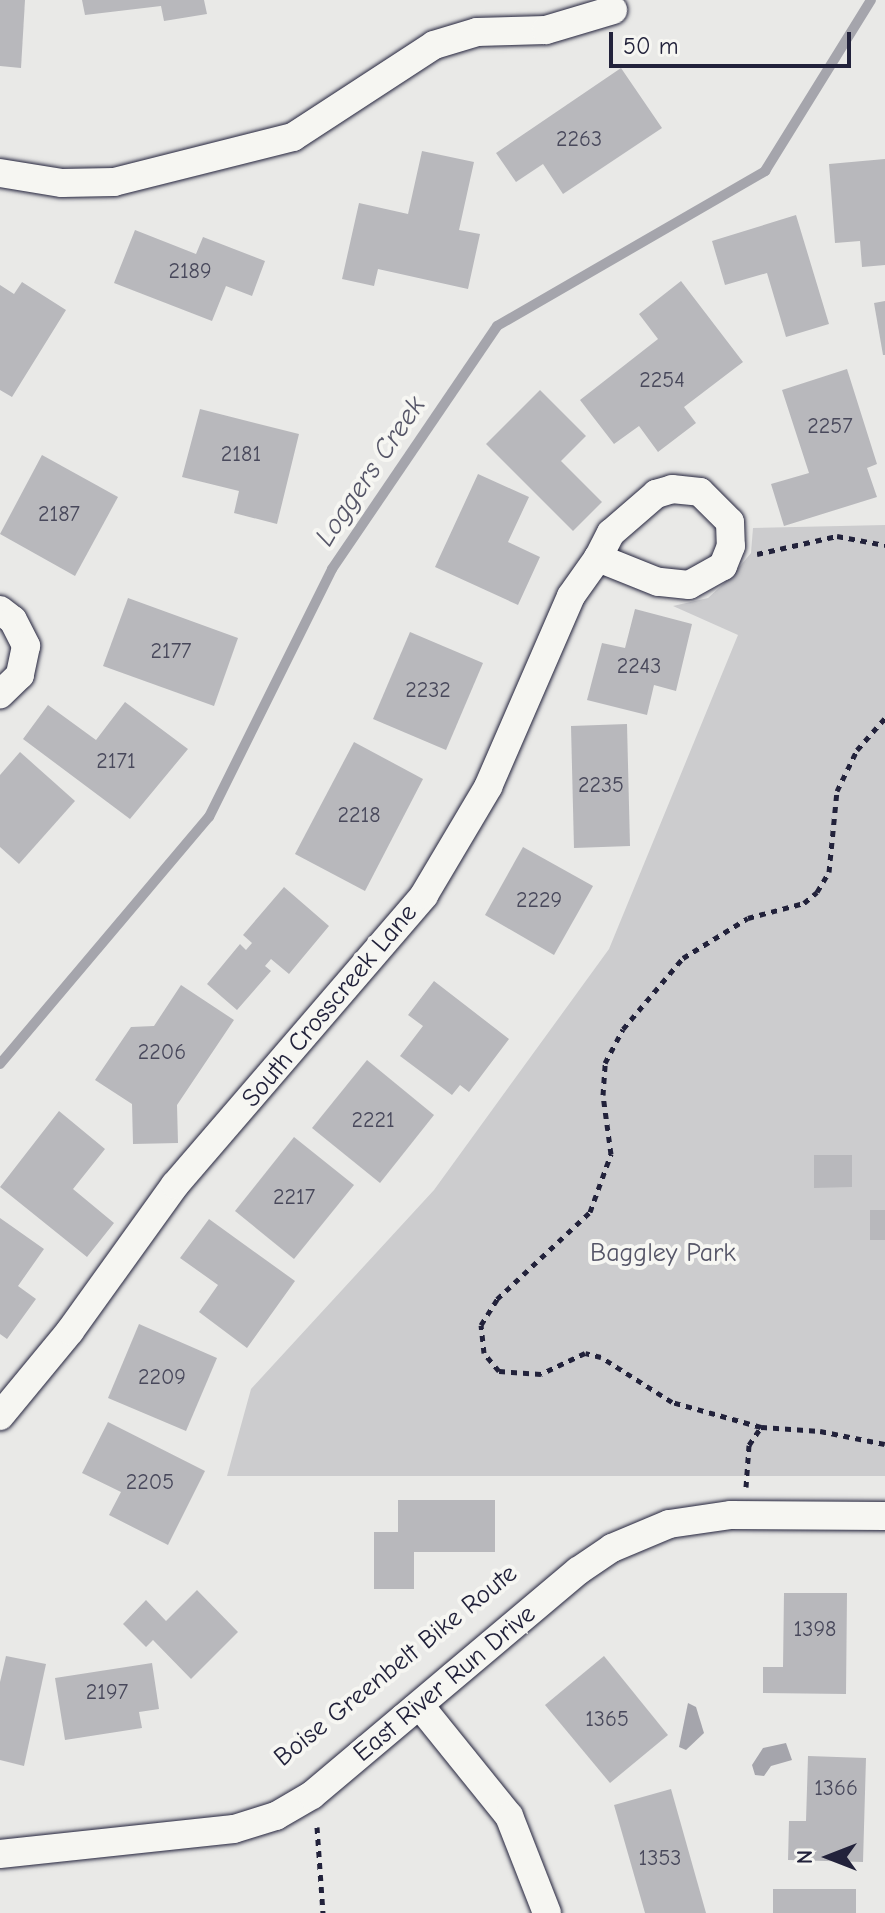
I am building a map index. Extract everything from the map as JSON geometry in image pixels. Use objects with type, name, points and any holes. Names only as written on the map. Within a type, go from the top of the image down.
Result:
[{"type":"street","points":[[0,173],[62,183],[114,182],[293,137],[434,45],[477,32],[546,30],[613,10]]},
{"type":"street","name":"South Crosscreek Lane","points":[[0,1416],[70,1331],[175,1185],[424,895],[488,787],[571,596],[598,558],[611,533],[656,494],[672,489],[700,492],[716,504],[730,522],[730,551]]},
{"type":"street","points":[[598,558],[658,582],[689,585],[710,577],[730,551]]},
{"type":"street","points":[[0,610],[13,620],[26,646],[20,675],[0,694]]},
{"type":"street","name":"East River Run Drive","points":[[0,1854],[234,1829],[276,1816],[312,1795],[421,1707],[578,1571],[612,1548],[669,1524],[731,1515],[885,1516]]},
{"type":"street","points":[[421,1707],[509,1816],[547,1913]]},
{"type":"path","points":[[730,551],[749,557],[837,536],[885,545]]},
{"type":"path","points":[[885,718],[857,750],[837,791],[829,872],[817,892],[804,903],[748,918],[683,958],[647,995],[623,1029],[602,1079],[611,1154],[590,1212],[497,1299],[481,1325],[484,1353],[499,1371],[541,1374],[585,1353],[601,1357],[672,1402],[761,1427],[820,1431],[885,1444]]},
{"type":"path","points":[[744,1483],[749,1445],[761,1427]]},
{"type":"path","points":[[312,1795],[322,1849],[323,1913]]},
{"type":"green space","name":"Baggley Park","points":[[885,525],[885,1476],[227,1476],[251,1389],[434,1190],[609,949],[738,635],[673,606],[708,598],[732,576],[751,553],[753,528]]},
{"type":"shaded area","points":[[688,1703],[696,1707],[704,1733],[686,1750],[679,1747]]},
{"type":"shaded area","points":[[786,1743],[792,1760],[771,1766],[764,1776],[755,1775],[752,1765],[763,1748]]},
{"type":"building","points":[[0,0],[25,0],[21,68],[0,66]]},
{"type":"building","points":[[82,0],[204,0],[207,14],[164,21],[161,6],[85,15]]},
{"type":"building","points":[[621,68],[662,128],[563,194],[543,164],[516,182],[496,153]]},
{"type":"building","points":[[422,151],[474,162],[459,230],[480,234],[468,289],[378,269],[374,286],[342,279],[359,203],[408,214]]},
{"type":"building","points":[[885,159],[885,265],[862,267],[860,241],[835,243],[829,164]]},
{"type":"building","points":[[796,215],[829,324],[786,337],[767,273],[725,285],[712,241]]},
{"type":"building","points":[[135,230],[196,254],[203,237],[265,261],[252,296],[226,286],[212,321],[114,283]]},
{"type":"building","points":[[681,281],[743,362],[684,407],[696,423],[658,452],[639,426],[614,444],[580,400],[658,339],[639,314]]},
{"type":"building","points":[[22,282],[66,310],[12,397],[0,390],[0,285],[14,294]]},
{"type":"building","points":[[885,301],[885,355],[883,355],[874,303]]},
{"type":"building","points":[[847,369],[877,464],[867,468],[877,497],[784,526],[771,484],[809,473],[782,390]]},
{"type":"building","points":[[540,390],[586,436],[561,461],[602,502],[573,531],[486,444]]},
{"type":"building","points":[[200,409],[299,434],[277,524],[234,513],[239,491],[182,477]]},
{"type":"building","points":[[42,455],[118,497],[75,576],[0,534]]},
{"type":"building","points":[[478,474],[529,497],[508,542],[540,557],[518,605],[435,567]]},
{"type":"building","points":[[128,598],[238,638],[214,706],[103,666]]},
{"type":"building","points":[[635,609],[692,624],[676,691],[654,685],[647,715],[587,700],[602,643],[625,648]]},
{"type":"building","points":[[410,632],[483,663],[446,750],[373,719]]},
{"type":"building","points":[[125,702],[188,749],[130,819],[23,739],[48,705],[96,740]]},
{"type":"building","points":[[627,724],[630,846],[574,848],[571,726]]},
{"type":"building","points":[[354,742],[423,779],[365,891],[295,854]]},
{"type":"building","points":[[20,752],[75,801],[19,864],[0,847],[0,775]]},
{"type":"building","points":[[523,847],[593,886],[554,955],[485,915]]},
{"type":"building","points":[[284,887],[329,926],[289,974],[271,959],[265,966],[271,971],[237,1010],[207,984],[240,944],[246,950],[252,943],[243,935]]},
{"type":"building","points":[[434,981],[509,1039],[469,1092],[460,1085],[452,1095],[400,1056],[423,1026],[408,1015]]},
{"type":"building","points":[[181,985],[234,1020],[177,1105],[178,1143],[133,1144],[132,1104],[95,1080],[131,1027],[154,1026]]},
{"type":"building","points":[[367,1060],[434,1115],[380,1183],[312,1128]]},
{"type":"building","points":[[59,1111],[105,1149],[73,1189],[114,1223],[87,1257],[0,1187]]},
{"type":"building","points":[[294,1137],[354,1185],[294,1259],[235,1211]]},
{"type":"building","points":[[814,1155],[852,1155],[852,1187],[814,1188]]},
{"type":"building","points":[[870,1210],[885,1210],[885,1240],[870,1240]]},
{"type":"building","points":[[0,1218],[44,1249],[18,1286],[36,1299],[7,1339],[0,1334]]},
{"type":"building","points":[[209,1219],[295,1281],[247,1348],[199,1312],[218,1285],[180,1258]]},
{"type":"building","points":[[139,1324],[217,1358],[186,1431],[108,1398]]},
{"type":"building","points":[[108,1422],[205,1471],[168,1545],[109,1515],[121,1492],[82,1473]]},
{"type":"building","points":[[398,1500],[495,1500],[495,1552],[414,1552],[414,1589],[374,1589],[374,1532],[398,1532]]},
{"type":"building","points":[[197,1590],[238,1632],[191,1679],[153,1640],[146,1647],[123,1624],[146,1600],[166,1621]]},
{"type":"building","points":[[784,1593],[847,1593],[846,1694],[763,1693],[763,1667],[783,1667]]},
{"type":"building","points":[[6,1656],[46,1664],[24,1766],[0,1760],[0,1682]]},
{"type":"building","points":[[604,1656],[668,1735],[610,1783],[545,1705]]},
{"type":"building","points":[[152,1663],[159,1709],[139,1712],[142,1728],[65,1740],[55,1678]]},
{"type":"building","points":[[808,1756],[866,1758],[863,1862],[788,1860],[789,1821],[806,1821]]},
{"type":"building","points":[[671,1789],[706,1913],[645,1913],[614,1805]]},
{"type":"building","points":[[773,1889],[856,1889],[856,1913],[773,1913]]},
{"type":"waterway","name":"Loggers Creek","points":[[0,1064],[209,817],[332,569],[497,326],[765,171],[871,0]]}]
